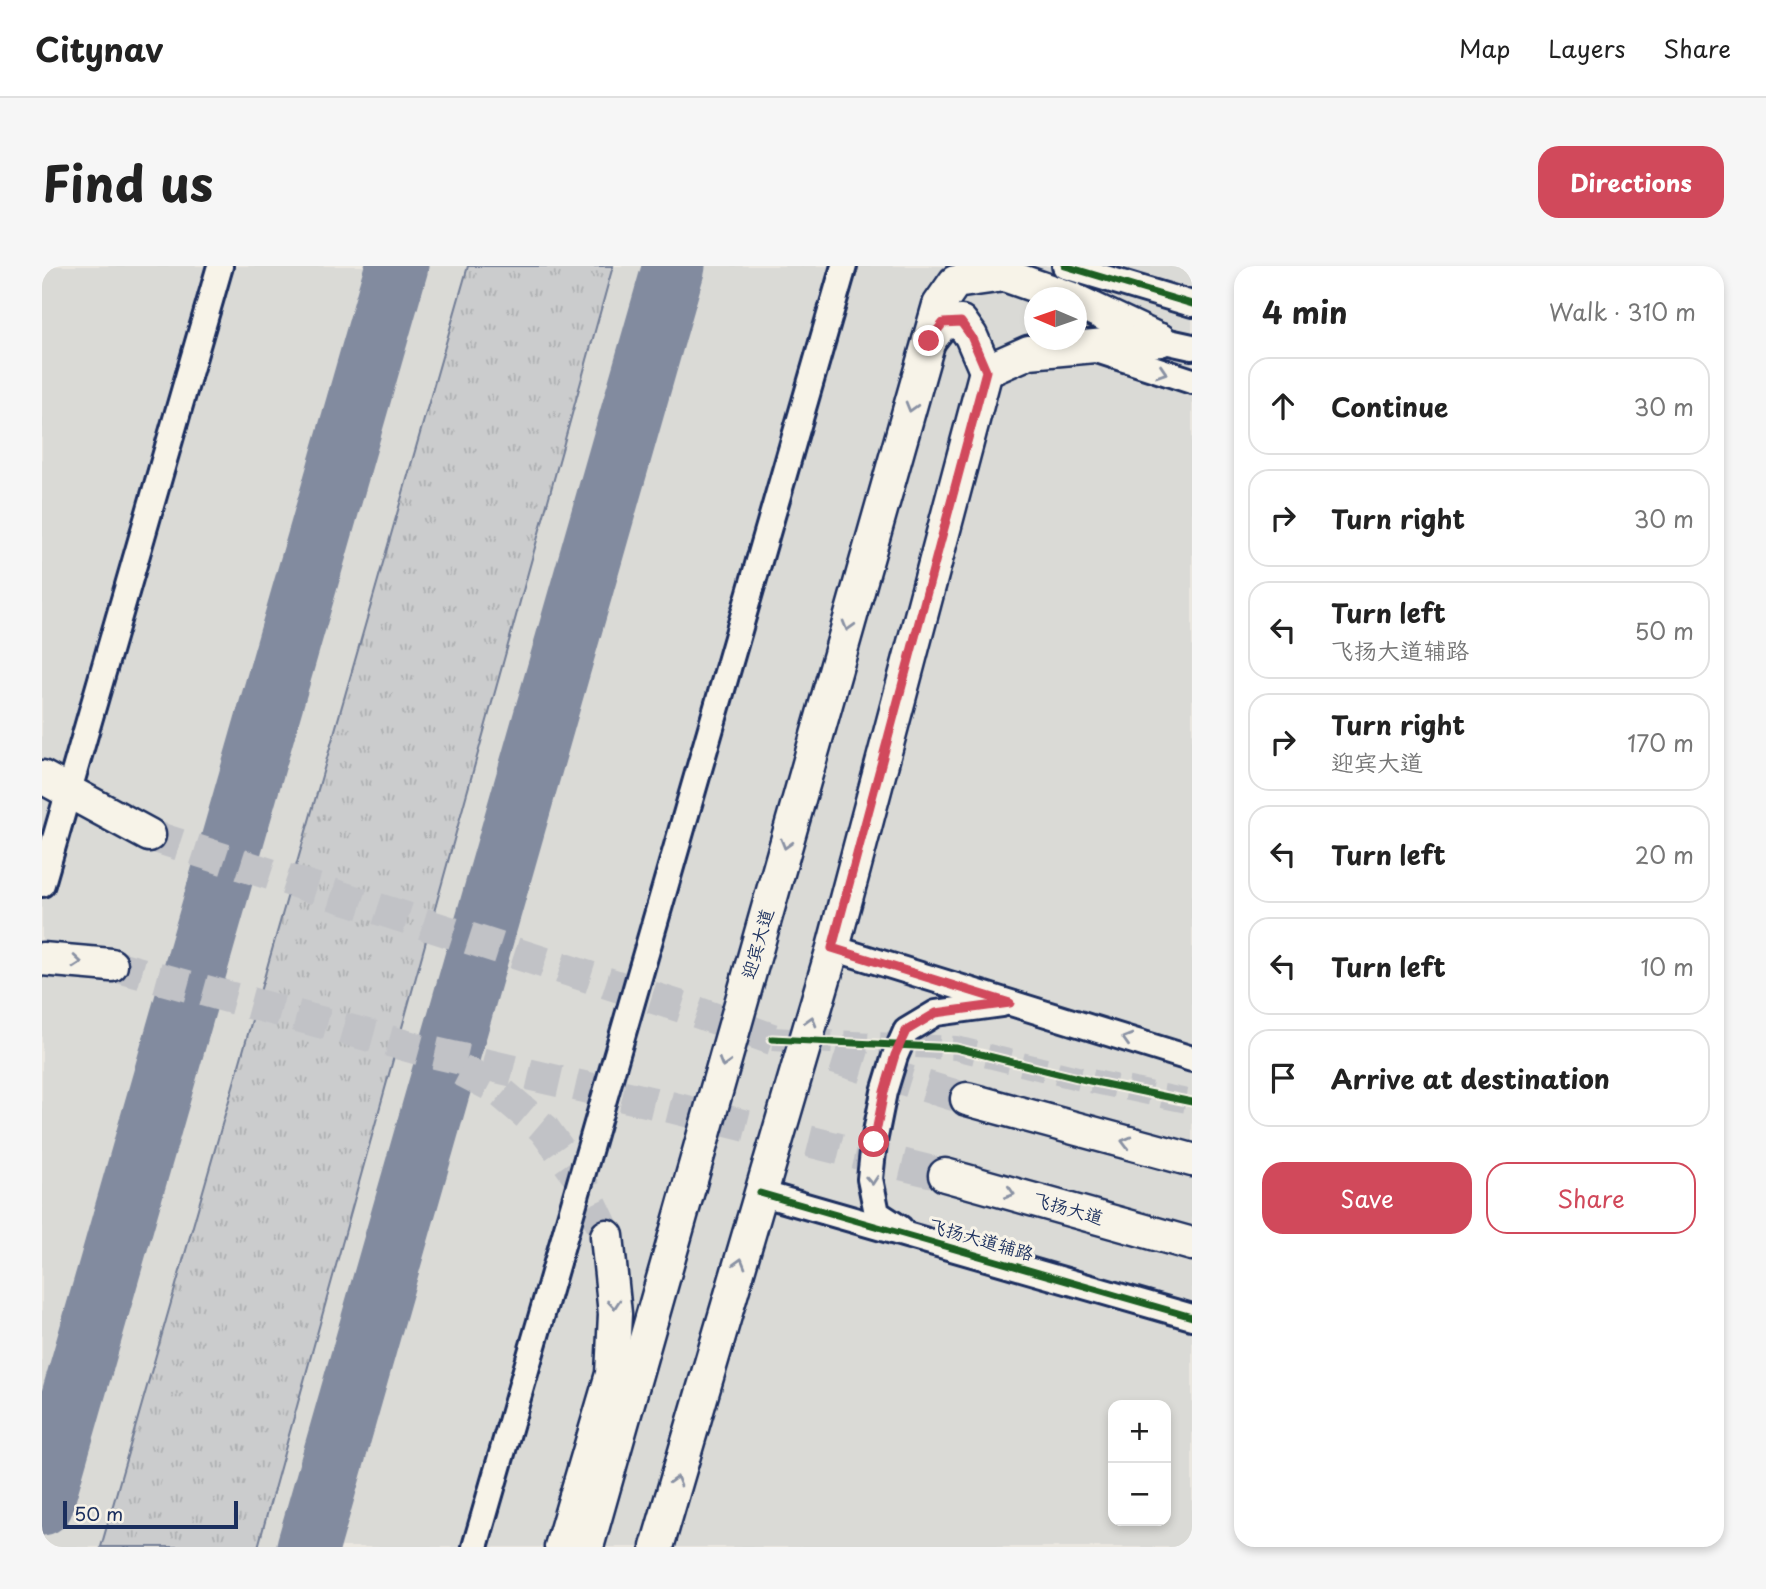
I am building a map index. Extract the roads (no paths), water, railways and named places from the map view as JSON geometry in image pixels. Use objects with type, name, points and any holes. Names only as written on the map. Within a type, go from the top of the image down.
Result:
[{"type":"main road","name":"迎宾大道","points":[[587,1547],[939,305],[955,282],[1004,275],[1038,287]]},
{"type":"main road","points":[[1087,306],[1160,340]]},
{"type":"main road","points":[[657,1547],[832,948],[986,371],[971,336],[961,322],[943,323],[929,341]]},
{"type":"main road","points":[[1087,346],[1160,340]]},
{"type":"main road","points":[[986,371],[1029,352],[1048,350]]},
{"type":"main road","points":[[42,777],[149,835]]},
{"type":"main road","points":[[42,958],[111,964]]},
{"type":"main road","points":[[967,1099],[1192,1160]]},
{"type":"main road","name":"飞扬大道","points":[[944,1175],[1192,1244]]},
{"type":"main road","points":[[561,1547],[612,1374],[615,1314],[607,1236]]},
{"type":"street","points":[[42,884],[220,266]]},
{"type":"street","points":[[475,1547],[844,266]]},
{"type":"street","points":[[1065,266],[1192,304]]},
{"type":"street","points":[[1160,340],[1192,347]]},
{"type":"street","points":[[1087,346],[1192,381]]},
{"type":"street","points":[[832,948],[1192,1059]]},
{"type":"street","points":[[917,1238],[877,1213],[870,1179],[884,1092],[895,1055],[906,1031],[936,1013],[1010,1003]]},
{"type":"street","name":"飞扬大道辅路","points":[[761,1194],[1192,1317]]},
{"type":"tunnel","points":[[149,835],[688,1009],[772,1039],[967,1099]]},
{"type":"tunnel","points":[[111,965],[422,1050],[650,1102],[945,1175]]},
{"type":"tunnel","points":[[772,1039],[956,1048],[1090,1081],[1192,1102]]},
{"type":"tunnel","points":[[461,1070],[497,1089],[544,1129],[579,1177],[607,1236]]}]
